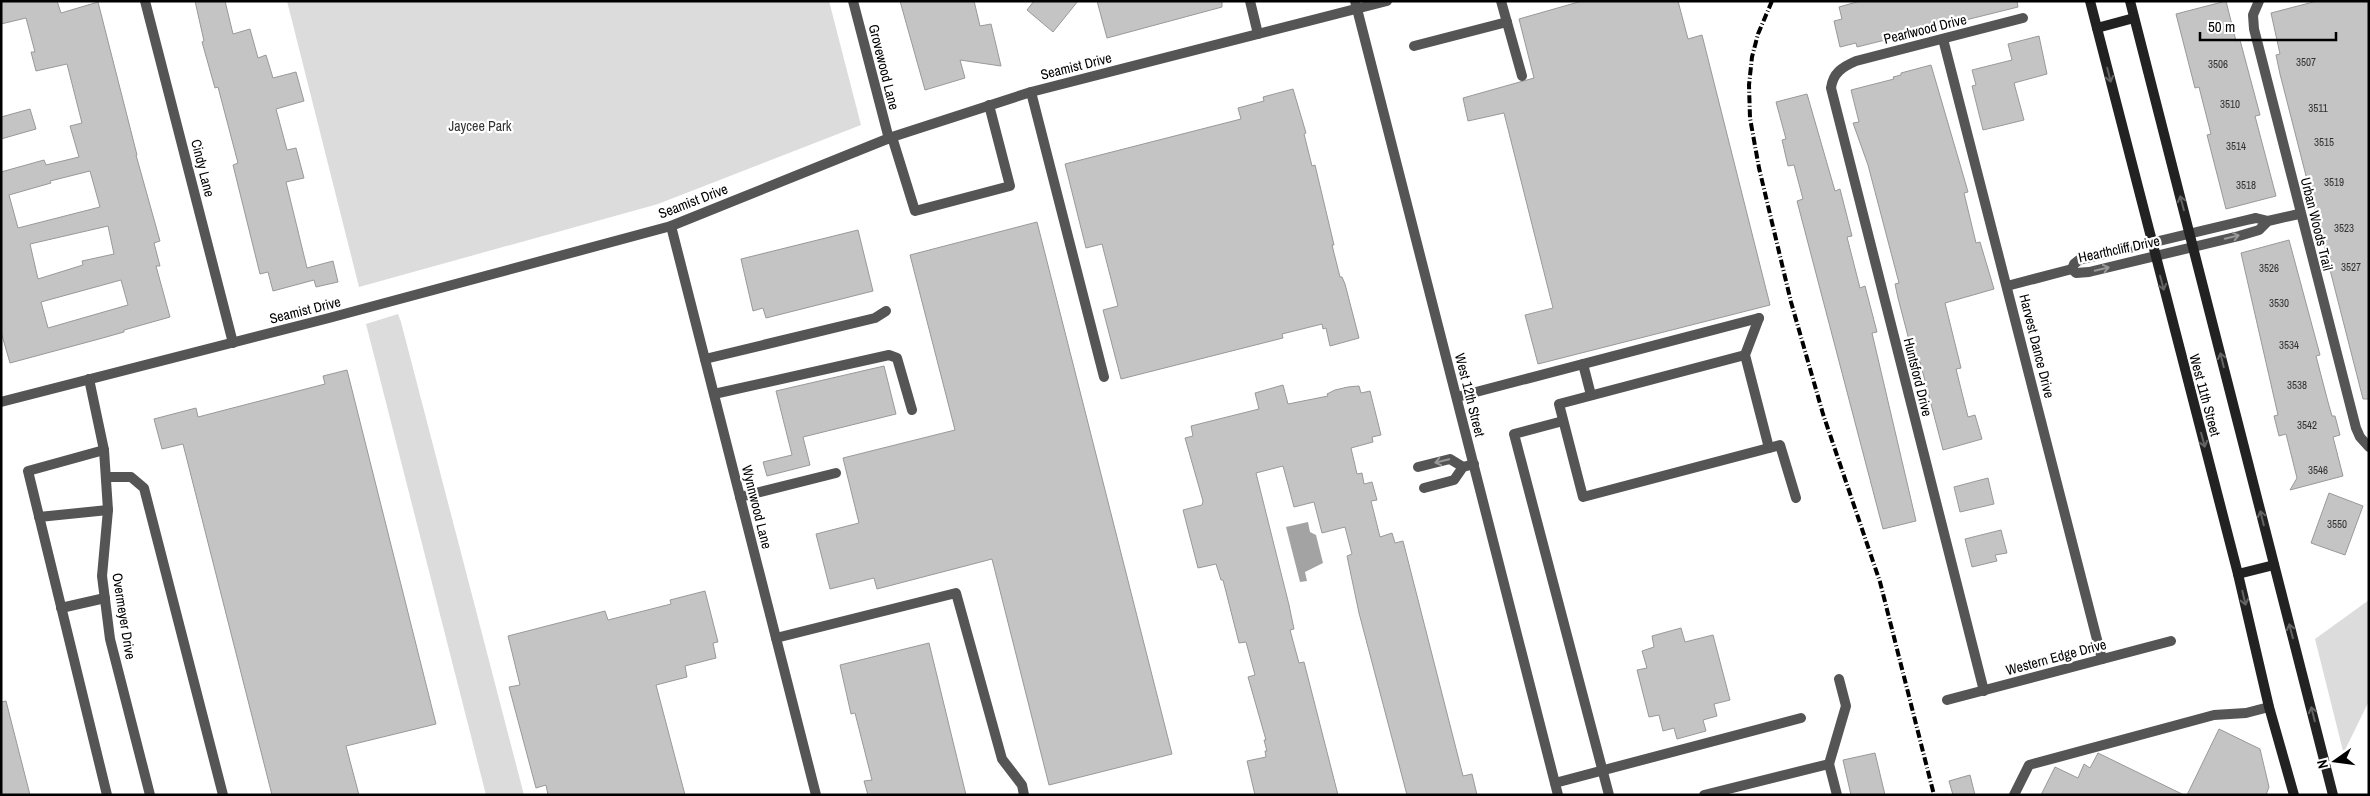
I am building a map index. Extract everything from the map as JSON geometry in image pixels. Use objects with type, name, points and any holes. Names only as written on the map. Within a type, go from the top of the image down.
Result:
[{"type":"main road","name":"West 11th Street","points":[[2090,1],[2238,574],[2269,708],[2294,795]]},
{"type":"main road","name":"West 11th Street","points":[[2130,1],[2333,795]]},
{"type":"main road","points":[[2097,28],[2134,18]]},
{"type":"main road","points":[[2238,574],[2274,565]]},
{"type":"street","name":"Cindy Lane","points":[[145,1],[233,343]]},
{"type":"street","name":"Grovewood Lane","points":[[854,1],[890,138],[915,210],[1010,186],[989,105]]},
{"type":"street","points":[[1250,1],[1258,34]]},
{"type":"street","name":"Seamist Drive","points":[[1,402],[233,343],[671,226],[890,138],[989,105],[1031,92],[1258,34],[1356,5],[1387,1]]},
{"type":"street","points":[[1502,1],[1522,76]]},
{"type":"street","name":"Urban Woods Trail","points":[[2258,2],[2253,15],[2254,29],[2299,214],[2356,428],[2369,447]]},
{"type":"street","name":"West 12th Street","points":[[1356,5],[1457,397],[1469,466],[1558,795]]},
{"type":"street","name":"Pearlwood Drive","points":[[1837,72],[1856,61],[2023,18]]},
{"type":"street","points":[[1414,46],[1507,22]]},
{"type":"street","name":"Harvest Dance Drive","points":[[1942,40],[2102,659]]},
{"type":"street","name":"Huntsford Drive","points":[[1837,72],[1832,80],[1832,98],[1984,690]]},
{"type":"street","points":[[1031,92],[1104,377]]},
{"type":"street","points":[[2268,221],[2299,214]]},
{"type":"street","name":"Hearthcliff Drive","points":[[2072,269],[2078,260],[2189,232],[2252,219],[2268,221]]},
{"type":"street","name":"Hearthcliff Drive","points":[[2072,269],[2076,273],[2082,274],[2174,252],[2256,231],[2268,221]]},
{"type":"street","name":"Wynnwood Lane","points":[[671,226],[816,795]]},
{"type":"street","name":"Hearthcliff Drive","points":[[2007,286],[2072,269]]},
{"type":"street","points":[[705,358],[875,318],[886,311]]},
{"type":"street","points":[[1457,397],[1759,318],[1745,355],[1769,448]]},
{"type":"street","points":[[714,394],[889,355],[897,358],[912,410]]},
{"type":"street","points":[[1745,355],[1559,404],[1583,497],[1780,445],[1796,498]]},
{"type":"street","points":[[1583,364],[1591,395]]},
{"type":"street","name":"Overmeyer Drive","points":[[89,379],[104,450],[108,510],[102,576],[110,639],[150,795]]},
{"type":"street","points":[[1563,421],[1514,434],[1609,795]]},
{"type":"street","points":[[104,450],[28,472],[107,795]]},
{"type":"street","points":[[1418,467],[1450,459],[1469,466],[1454,480],[1424,488]]},
{"type":"street","points":[[740,496],[836,472]]},
{"type":"street","points":[[106,477],[131,477],[144,488],[223,795]]},
{"type":"street","points":[[38,517],[108,510]]},
{"type":"street","points":[[776,638],[956,593],[1002,759],[1022,785],[1024,795]]},
{"type":"street","points":[[61,608],[105,598]]},
{"type":"street","name":"Western Edge Drive","points":[[1947,700],[2171,641]]},
{"type":"street","points":[[1837,795],[1829,764],[1846,706],[1839,679]]},
{"type":"street","points":[[2014,795],[2029,765],[2214,715],[2246,714],[2269,708]]},
{"type":"street","points":[[1555,783],[1801,718]]},
{"type":"street","points":[[1704,795],[1829,764]]},
{"type":"green space","name":"Jaycee Park","points":[[287,1],[829,1],[861,125],[658,204],[359,287]]},
{"type":"green space","points":[[398,314],[524,795],[486,795],[366,324]]},
{"type":"green space","points":[[2369,600],[2369,701],[2343,751],[2315,639]]},
{"type":"shaded area","points":[[1308,522],[1310,532],[1316,535],[1323,563],[1305,572],[1307,581],[1300,582],[1286,527]]},
{"type":"building","points":[[1,1],[57,1],[61,13],[98,2],[136,155],[160,241],[154,243],[160,266],[156,266],[170,317],[124,330],[124,332],[10,363],[1,332],[1,172],[44,160],[46,165],[79,157],[70,126],[82,123],[67,64],[36,71],[31,52],[35,52],[26,18],[1,24]],"holes":[[[90,171],[100,207],[18,228],[9,195],[51,183],[50,181]],[[108,226],[114,254],[82,261],[83,265],[38,279],[30,244]],[[121,280],[128,305],[48,328],[41,302]]]},
{"type":"building","points":[[195,1],[225,1],[233,34],[250,29],[258,58],[266,55],[273,78],[296,72],[304,101],[276,109],[287,150],[296,148],[304,178],[286,182],[307,268],[333,261],[338,282],[316,287],[314,280],[273,291],[268,272],[260,274],[233,165],[238,163],[218,87],[215,88],[202,42],[204,41]]},
{"type":"building","points":[[900,1],[974,1],[980,26],[991,24],[1001,66],[960,60],[965,78],[925,90]]},
{"type":"building","points":[[1034,1],[1078,1],[1053,32],[1027,10]]},
{"type":"building","points":[[1097,1],[1222,1],[1222,7],[1107,38]]},
{"type":"building","points":[[1582,1],[1678,1],[1688,39],[1702,35],[1770,305],[1538,364],[1525,315],[1553,308],[1504,113],[1468,121],[1463,98],[1534,78],[1519,19]]},
{"type":"building","points":[[1860,1],[2017,1],[2018,7],[1857,47],[1856,43],[1840,47],[1834,21],[1842,19],[1839,7]]},
{"type":"building","points":[[2226,1],[2236,41],[2240,40],[2260,115],[2255,116],[2276,196],[2226,209],[2207,135],[2211,134],[2199,87],[2195,88],[2176,14]]},
{"type":"building","points":[[2317,1],[2369,1],[2369,399],[2363,399],[2276,55],[2280,54],[2271,13]]},
{"type":"building","points":[[2039,36],[2047,74],[2014,83],[2024,120],[1983,130],[1972,86],[1976,85],[1972,70],[2012,60],[2008,44]]},
{"type":"building","points":[[1931,65],[1968,192],[1964,193],[1976,243],[1980,242],[1994,289],[1945,303],[1961,368],[1956,369],[1968,417],[1975,415],[1982,439],[1943,450],[1920,362],[1915,363],[1895,284],[1899,283],[1868,165],[1853,123],[1859,122],[1851,90],[1894,79],[1893,77],[1901,75],[1901,73]]},
{"type":"building","points":[[1293,89],[1306,133],[1304,134],[1312,166],[1315,165],[1340,277],[1342,277],[1345,284],[1359,338],[1330,346],[1326,328],[1323,329],[1322,324],[1282,334],[1283,338],[1121,379],[1103,310],[1118,306],[1102,244],[1086,248],[1065,164],[1241,119],[1238,108],[1264,101],[1263,97]]},
{"type":"building","points":[[1807,94],[1835,191],[1840,189],[1852,236],[1847,237],[1860,288],[1865,286],[1877,332],[1872,333],[1916,521],[1883,529],[1797,201],[1803,199],[1794,165],[1788,166],[1782,140],[1786,139],[1776,102]]},
{"type":"building","points":[[30,109],[36,129],[1,139],[1,117]]},
{"type":"building","points":[[1037,222],[1172,754],[1049,785],[992,559],[877,589],[874,578],[830,589],[816,534],[859,523],[843,458],[955,430],[910,255]]},
{"type":"building","points":[[858,230],[873,291],[766,318],[763,308],[753,311],[741,259]]},
{"type":"building","points":[[2289,240],[2320,355],[2316,356],[2328,402],[2332,416],[2335,416],[2340,435],[2333,437],[2343,476],[2290,490],[2297,478],[2286,434],[2279,436],[2274,416],[2278,415],[2241,253]]},
{"type":"building","points":[[884,366],[896,414],[803,437],[810,465],[767,476],[763,462],[792,455],[776,391]]},
{"type":"building","points":[[347,370],[436,724],[346,746],[359,795],[272,795],[183,444],[162,449],[154,419],[196,408],[198,417],[325,384],[323,376]]},
{"type":"building","points":[[1283,385],[1288,404],[1328,396],[1327,394],[1335,390],[1348,387],[1359,386],[1361,393],[1370,391],[1381,435],[1372,437],[1373,442],[1351,448],[1357,474],[1362,473],[1364,484],[1372,482],[1377,500],[1371,501],[1380,537],[1392,533],[1395,543],[1403,541],[1463,776],[1472,774],[1477,795],[1407,795],[1359,613],[1347,556],[1352,554],[1345,527],[1322,533],[1314,502],[1294,507],[1283,466],[1256,473],[1289,605],[1294,629],[1290,630],[1299,663],[1304,662],[1338,795],[1255,795],[1247,761],[1266,757],[1265,751],[1267,751],[1264,740],[1266,740],[1248,677],[1255,675],[1246,642],[1239,643],[1223,580],[1221,580],[1216,564],[1198,568],[1183,510],[1202,505],[1203,501],[1185,438],[1193,436],[1191,426],[1259,409],[1255,393]]},
{"type":"building","points":[[1988,478],[1994,504],[1960,512],[1954,487]]},
{"type":"building","points":[[2329,493],[2363,506],[2345,555],[2311,543]]},
{"type":"building","points":[[2001,530],[2007,553],[1995,555],[1997,561],[1972,567],[1965,539]]},
{"type":"building","points":[[705,591],[718,642],[713,643],[716,658],[685,666],[687,677],[656,685],[685,795],[548,795],[546,785],[536,788],[509,687],[520,685],[508,636],[605,611],[608,620],[671,604],[670,600]]},
{"type":"building","points":[[1681,628],[1685,642],[1713,635],[1730,700],[1714,704],[1717,716],[1703,720],[1706,731],[1677,739],[1674,728],[1663,731],[1659,715],[1649,717],[1637,670],[1647,668],[1642,651],[1654,647],[1652,636]]},
{"type":"building","points":[[929,643],[966,795],[868,795],[864,781],[872,780],[855,713],[851,714],[840,665]]},
{"type":"building","points":[[6,701],[30,795],[1,795],[1,702]]},
{"type":"building","points":[[2219,729],[2260,749],[2269,787],[2266,795],[2187,795]]},
{"type":"building","points":[[1875,753],[1885,795],[1851,795],[1843,760]]},
{"type":"building","points":[[2098,753],[2184,795],[2041,795],[2055,767],[2078,778],[2084,764],[2090,768]]},
{"type":"building","points":[[1970,775],[1975,795],[1953,795],[1949,781]]},
{"type":"railway","points":[[1772,1],[1758,34],[1752,57],[1749,85],[1750,118],[1759,168],[1791,302],[1823,414],[1880,582],[1934,795]]}]
